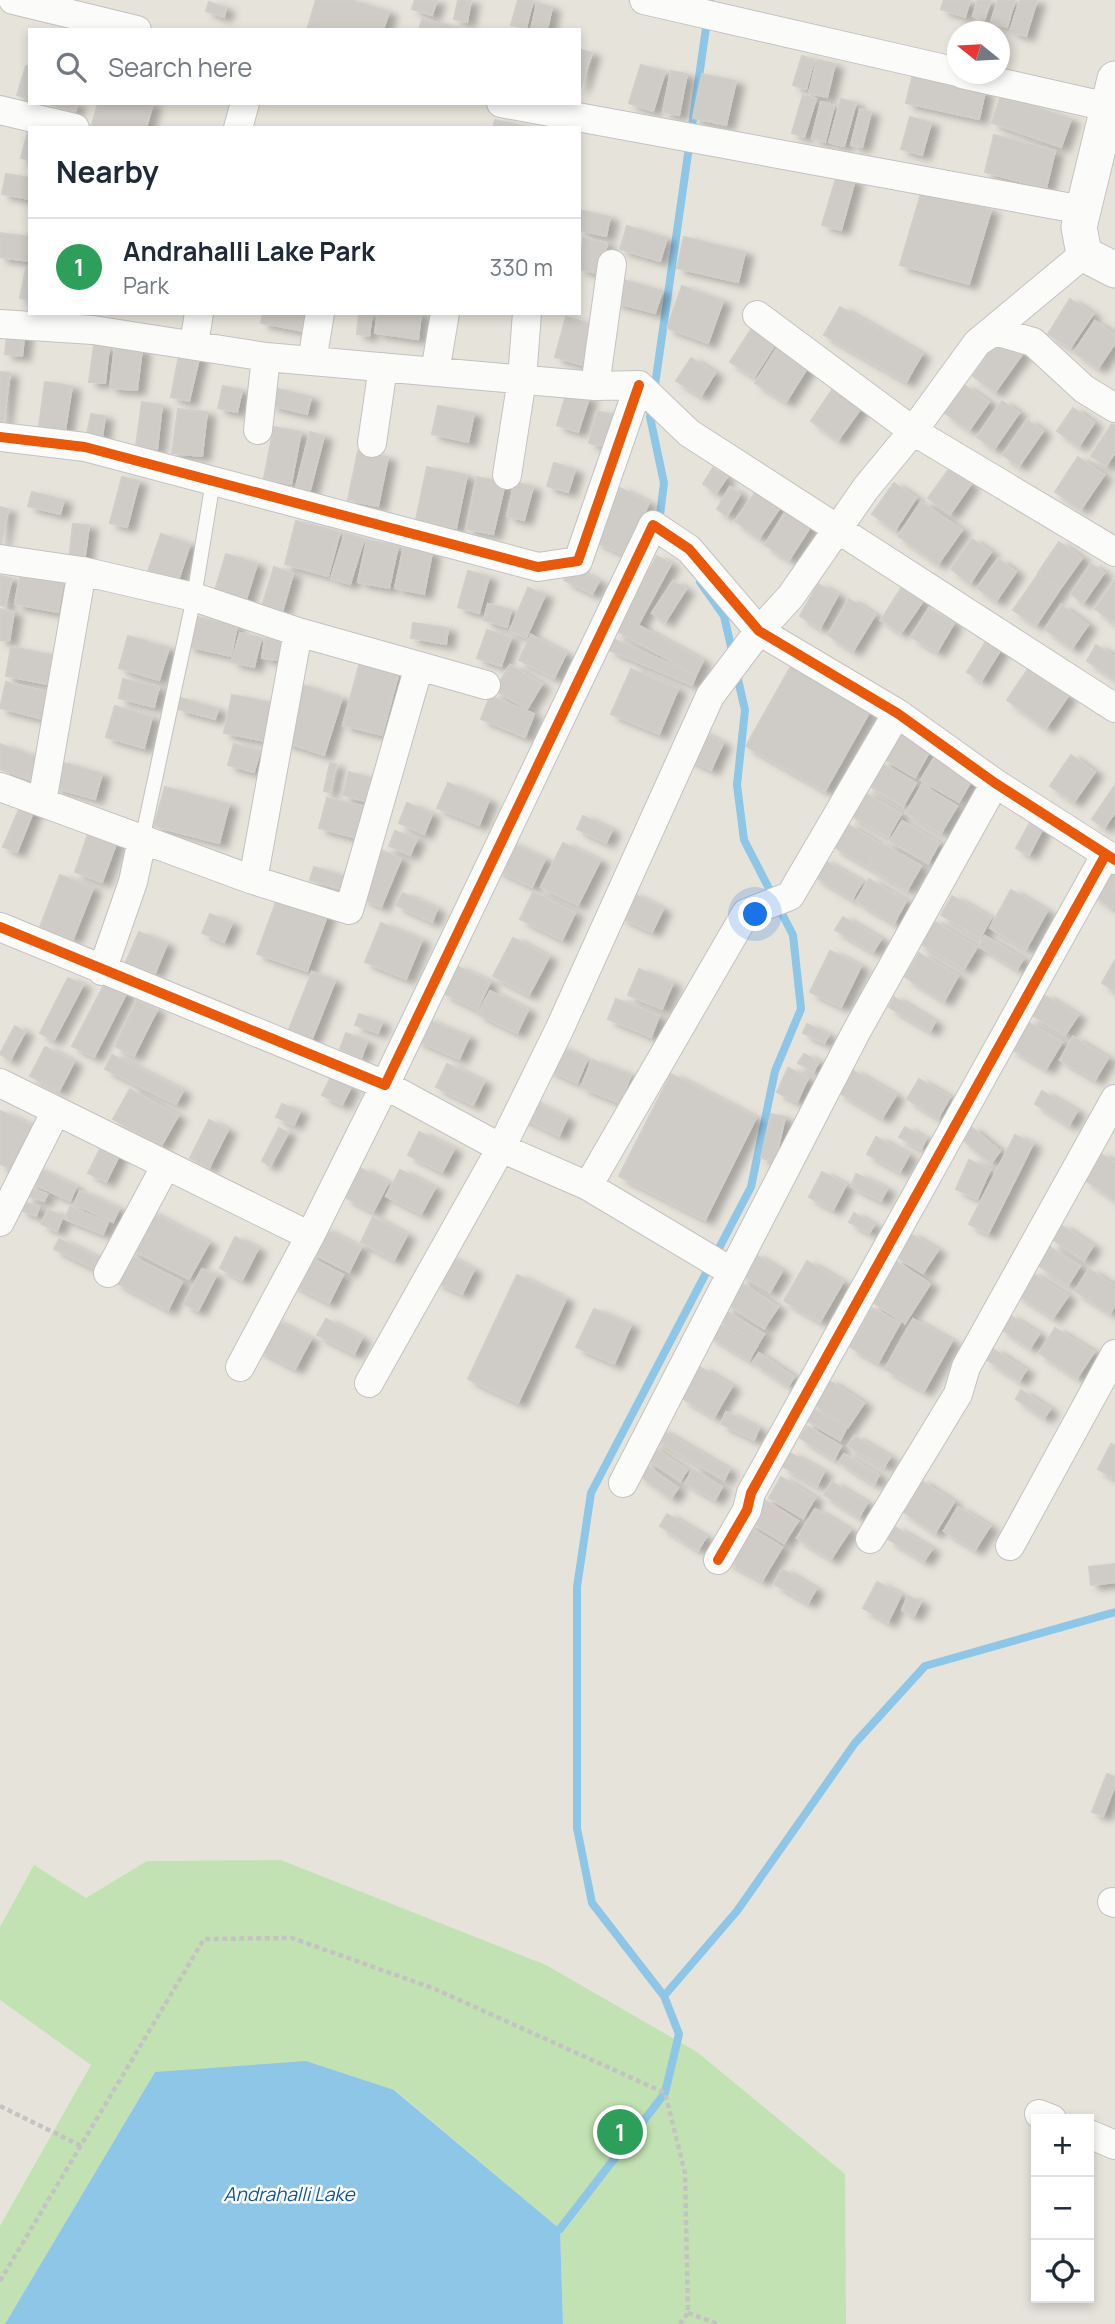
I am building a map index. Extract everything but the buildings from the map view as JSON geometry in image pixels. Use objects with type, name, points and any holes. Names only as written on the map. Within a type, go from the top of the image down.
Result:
[{"type":"street","points":[[13,0],[129,28]]},
{"type":"street","points":[[644,0],[947,70]]},
{"type":"street","points":[[1010,80],[1111,93],[1079,227],[1084,254]]},
{"type":"street","points":[[239,126],[244,105]]},
{"type":"street","points":[[512,105],[1083,210]]},
{"type":"street","points":[[0,110],[67,126]]},
{"type":"street","points":[[1084,254],[1115,270]]},
{"type":"street","points":[[369,1383],[501,1148],[560,1028],[710,696],[759,631],[791,596],[839,531],[866,488],[913,431],[977,343],[1084,254]]},
{"type":"street","points":[[595,386],[612,264]]},
{"type":"street","points":[[194,344],[199,315]]},
{"type":"street","points":[[312,361],[320,315]]},
{"type":"street","points":[[435,372],[444,315]]},
{"type":"street","points":[[506,475],[522,379],[527,315]]},
{"type":"street","points":[[757,315],[913,431],[1115,552]]},
{"type":"street","points":[[0,324],[94,321],[194,344],[267,357],[595,386],[639,386],[689,433],[1115,708]]},
{"type":"street","points":[[977,343],[995,331],[1032,342],[1084,389],[1115,408]]},
{"type":"street","points":[[258,430],[267,357]]},
{"type":"street","points":[[372,443],[383,367]]},
{"type":"street","points":[[0,437],[85,447],[538,568],[578,561],[639,386]]},
{"type":"street","points":[[240,1367],[386,1085],[653,525],[689,549],[759,631],[897,713],[995,783],[1110,857],[751,1493],[747,1510],[718,1560]]},
{"type":"street","points":[[0,559],[82,571],[194,597],[298,632],[486,685]]},
{"type":"street","points":[[42,802],[82,571]]},
{"type":"street","points":[[253,880],[298,632]]},
{"type":"street","points":[[0,787],[253,880],[349,910],[419,666]]},
{"type":"street","points":[[588,1186],[746,913],[790,896],[897,713]]},
{"type":"street","points":[[623,1483],[719,1264],[855,1034],[995,783]]},
{"type":"street","points":[[102,971],[133,882],[142,840]]},
{"type":"street","points":[[0,928],[386,1085],[501,1148],[588,1186],[719,1264]]},
{"type":"street","points":[[0,1083],[310,1236]]},
{"type":"street","points":[[870,1539],[958,1394],[966,1367],[1115,1099]]},
{"type":"street","points":[[0,1222],[56,1111]]},
{"type":"street","points":[[108,1273],[166,1165]]},
{"type":"street","points":[[1010,1546],[1115,1354]]},
{"type":"street","points":[[1094,2136],[1115,2145]]},
{"type":"lane","points":[[142,840],[194,597],[213,481]]},
{"type":"path","points":[[0,2281],[204,1939],[292,1938],[435,1989],[665,2093],[685,2173],[688,2312],[680,2324]]},
{"type":"path","points":[[0,2106],[81,2146]]},
{"type":"path","points":[[688,2312],[718,2324]]},
{"type":"green space","points":[[281,1860],[546,1965],[697,2052],[845,2174],[846,2324],[563,2324],[560,2229],[395,2090],[155,2072],[5,2324],[0,2324],[0,2226],[91,2065],[0,2000],[0,1927],[34,1865],[86,1898],[147,1861]]},
{"type":"water","name":"Andrahalli Lake","points":[[306,2061],[394,2090],[560,2229],[563,2324],[5,2324],[155,2072]]},
{"type":"waterway","points":[[654,392],[710,0]]},
{"type":"waterway","points":[[652,405],[650,417],[664,483],[659,523]]},
{"type":"waterway","points":[[700,582],[724,616],[733,655]]},
{"type":"waterway","points":[[664,1996],[592,1903],[577,1828],[577,1587],[591,1493],[751,1187],[775,1071],[801,1009],[793,935],[744,840],[737,785],[745,710],[736,671]]},
{"type":"waterway","points":[[553,2233],[560,2229],[665,2093],[679,2034],[664,1996],[737,1911],[855,1743],[925,1666],[1115,1612]]},
{"type":"cycle path","points":[[0,437],[85,447],[538,567],[578,561],[639,385]]},
{"type":"cycle path","points":[[0,927],[385,1085],[653,525],[689,549],[759,631],[897,713],[995,783],[1115,860]]},
{"type":"cycle path","points":[[718,1560],[747,1510],[751,1493],[1106,854]]},
{"type":"place","name":"Andrahalli Lake Park","points":[[620,2132]]}]
